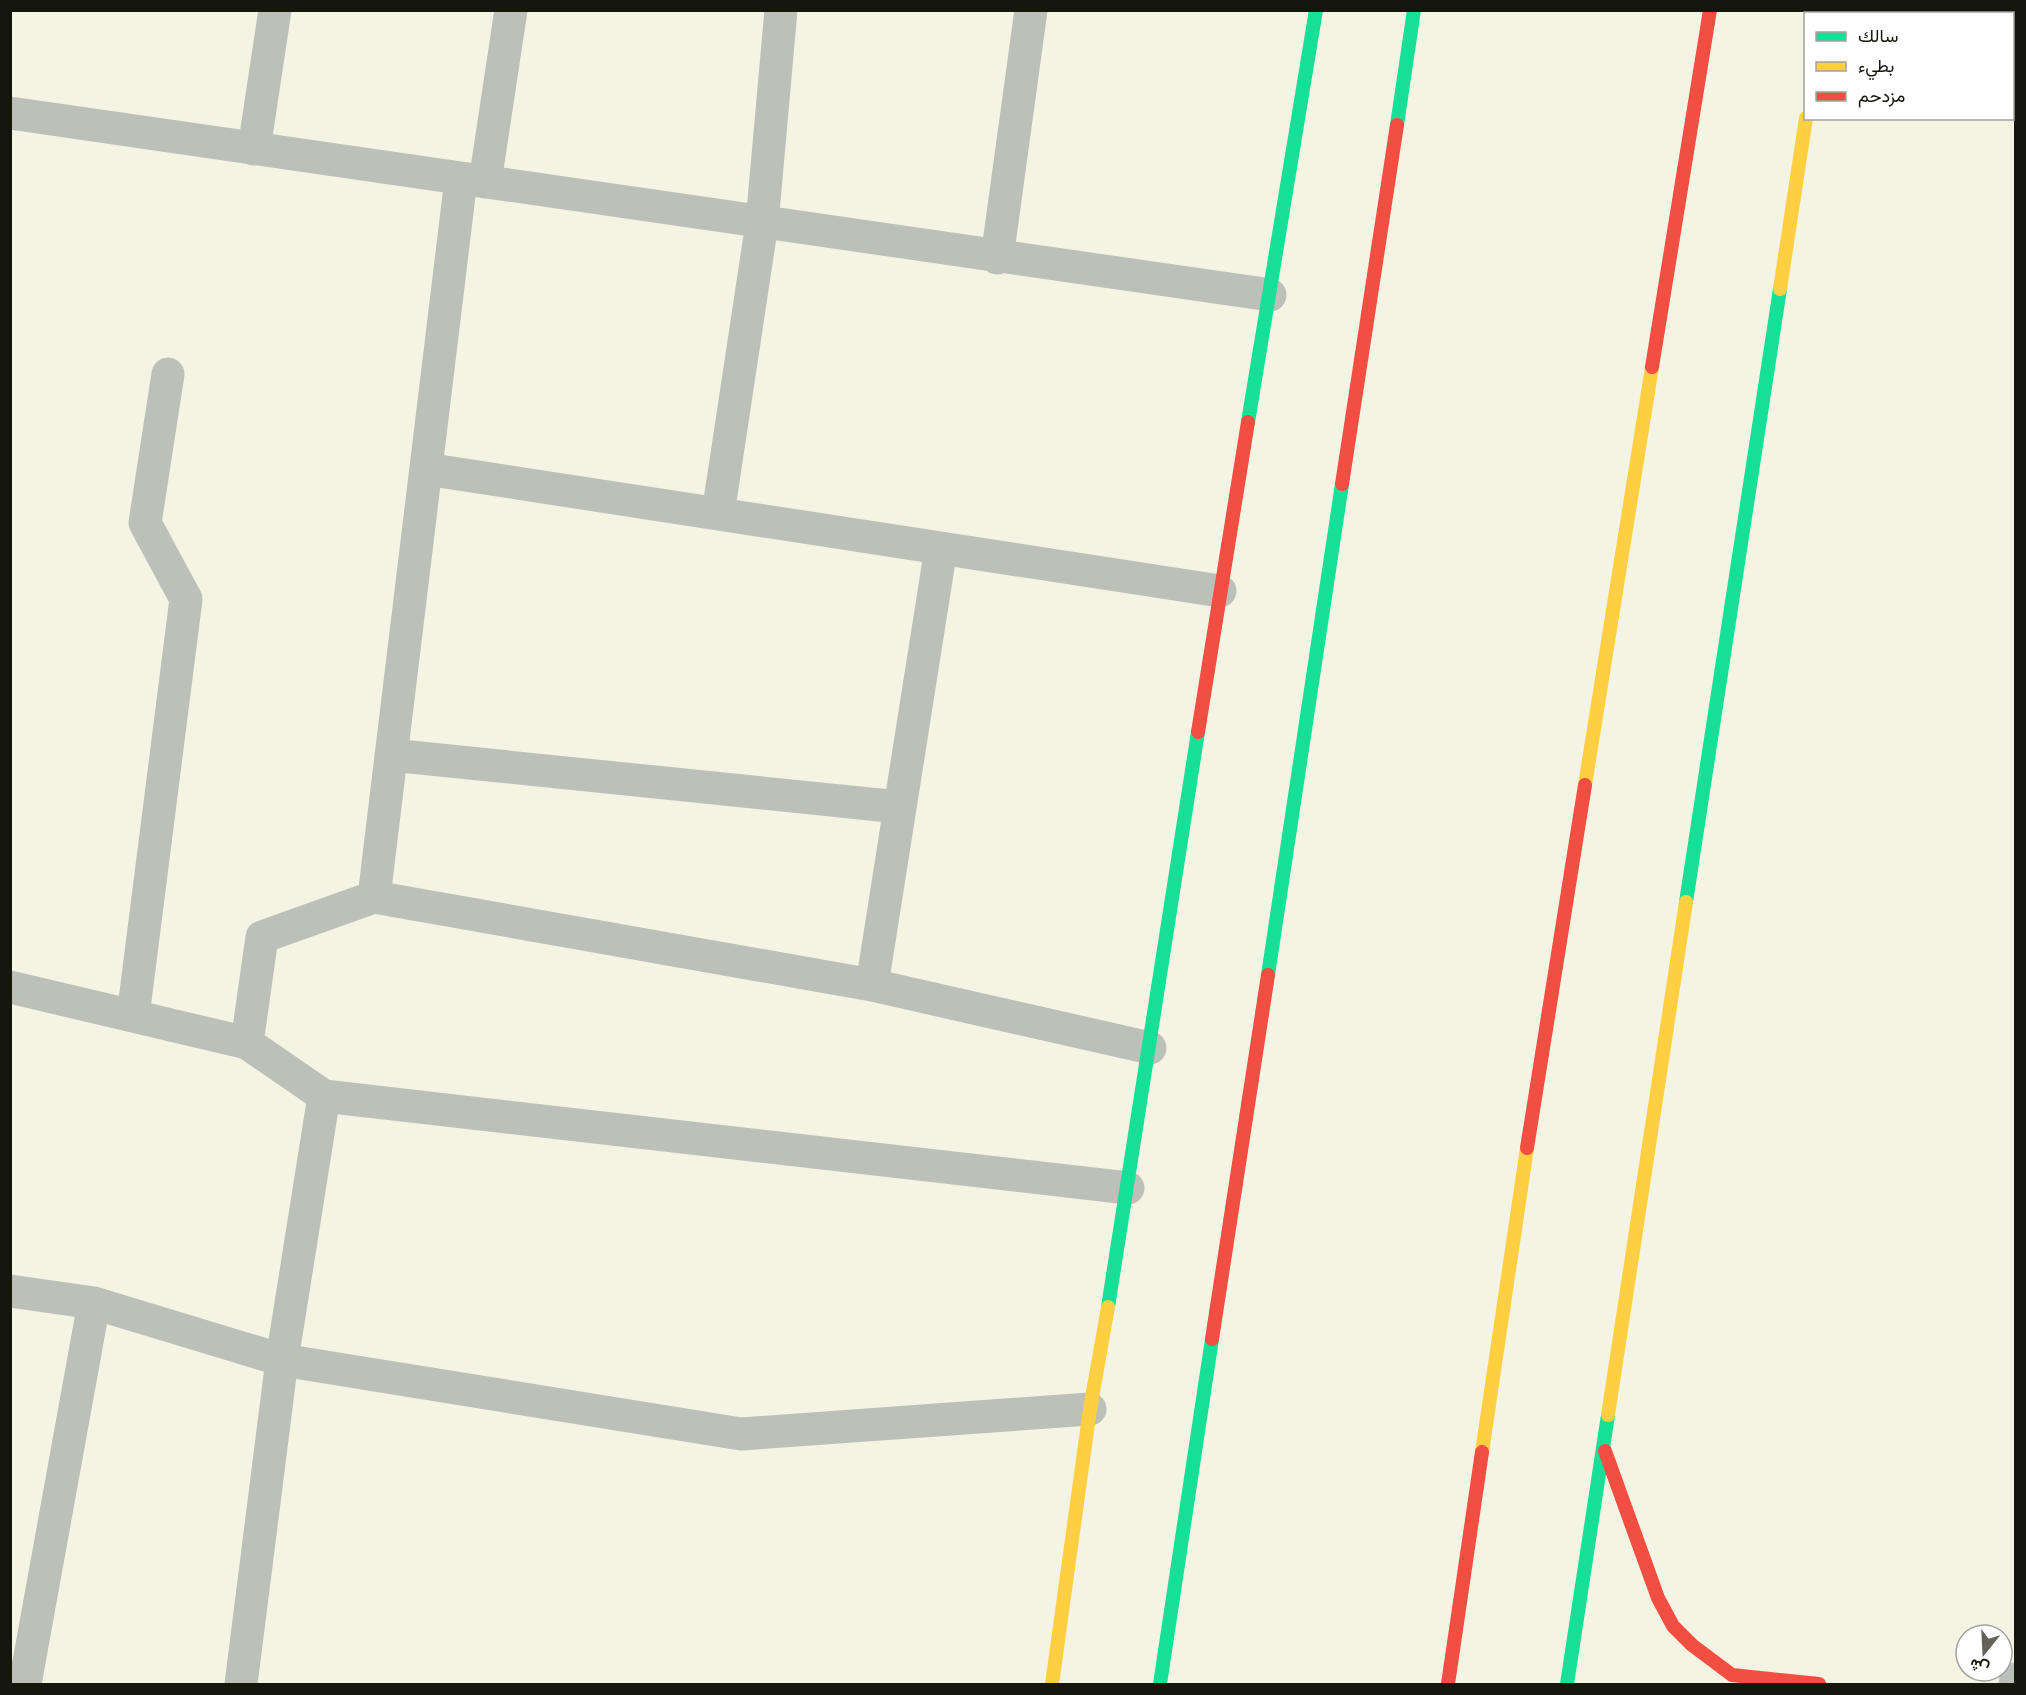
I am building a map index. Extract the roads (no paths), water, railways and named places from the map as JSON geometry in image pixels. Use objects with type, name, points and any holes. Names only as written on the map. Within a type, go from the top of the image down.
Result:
[{"type":"street","points":[[254,149],[275,10]]},
{"type":"street","points":[[374,897],[426,469],[473,181],[511,10]]},
{"type":"street","points":[[718,514],[762,223],[781,10]]},
{"type":"street","points":[[997,258],[1031,10]]},
{"type":"street","points":[[1052,1684],[1090,1409],[1128,1188],[1220,591],[1316,10]]},
{"type":"street","points":[[1160,1684],[1414,10]]},
{"type":"street","points":[[1448,1684],[1545,1029],[1710,10]]},
{"type":"street","points":[[10,113],[997,258],[1270,295]]},
{"type":"street","points":[[1568,1684],[1806,120]]},
{"type":"street","points":[[133,1016],[186,599],[145,523],[168,374]]},
{"type":"street","points":[[426,469],[1220,591]]},
{"type":"street","points":[[872,986],[941,548]]},
{"type":"street","points":[[391,755],[899,807]]},
{"type":"street","points":[[247,1043],[262,937],[374,897],[872,986],[1150,1048]]},
{"type":"street","points":[[10,987],[247,1043],[324,1096],[1128,1188]]},
{"type":"street","points":[[241,1684],[282,1360],[324,1096]]},
{"type":"street","points":[[10,1291],[94,1303],[282,1360],[741,1434],[1090,1409]]},
{"type":"street","points":[[25,1684],[94,1303]]},
{"type":"street","points":[[1603,1447],[1658,1598],[1673,1626],[1692,1645],[1732,1675],[1819,1684]]},
{"type":"street","points":[[2015,1684],[2016,1679]]}]
